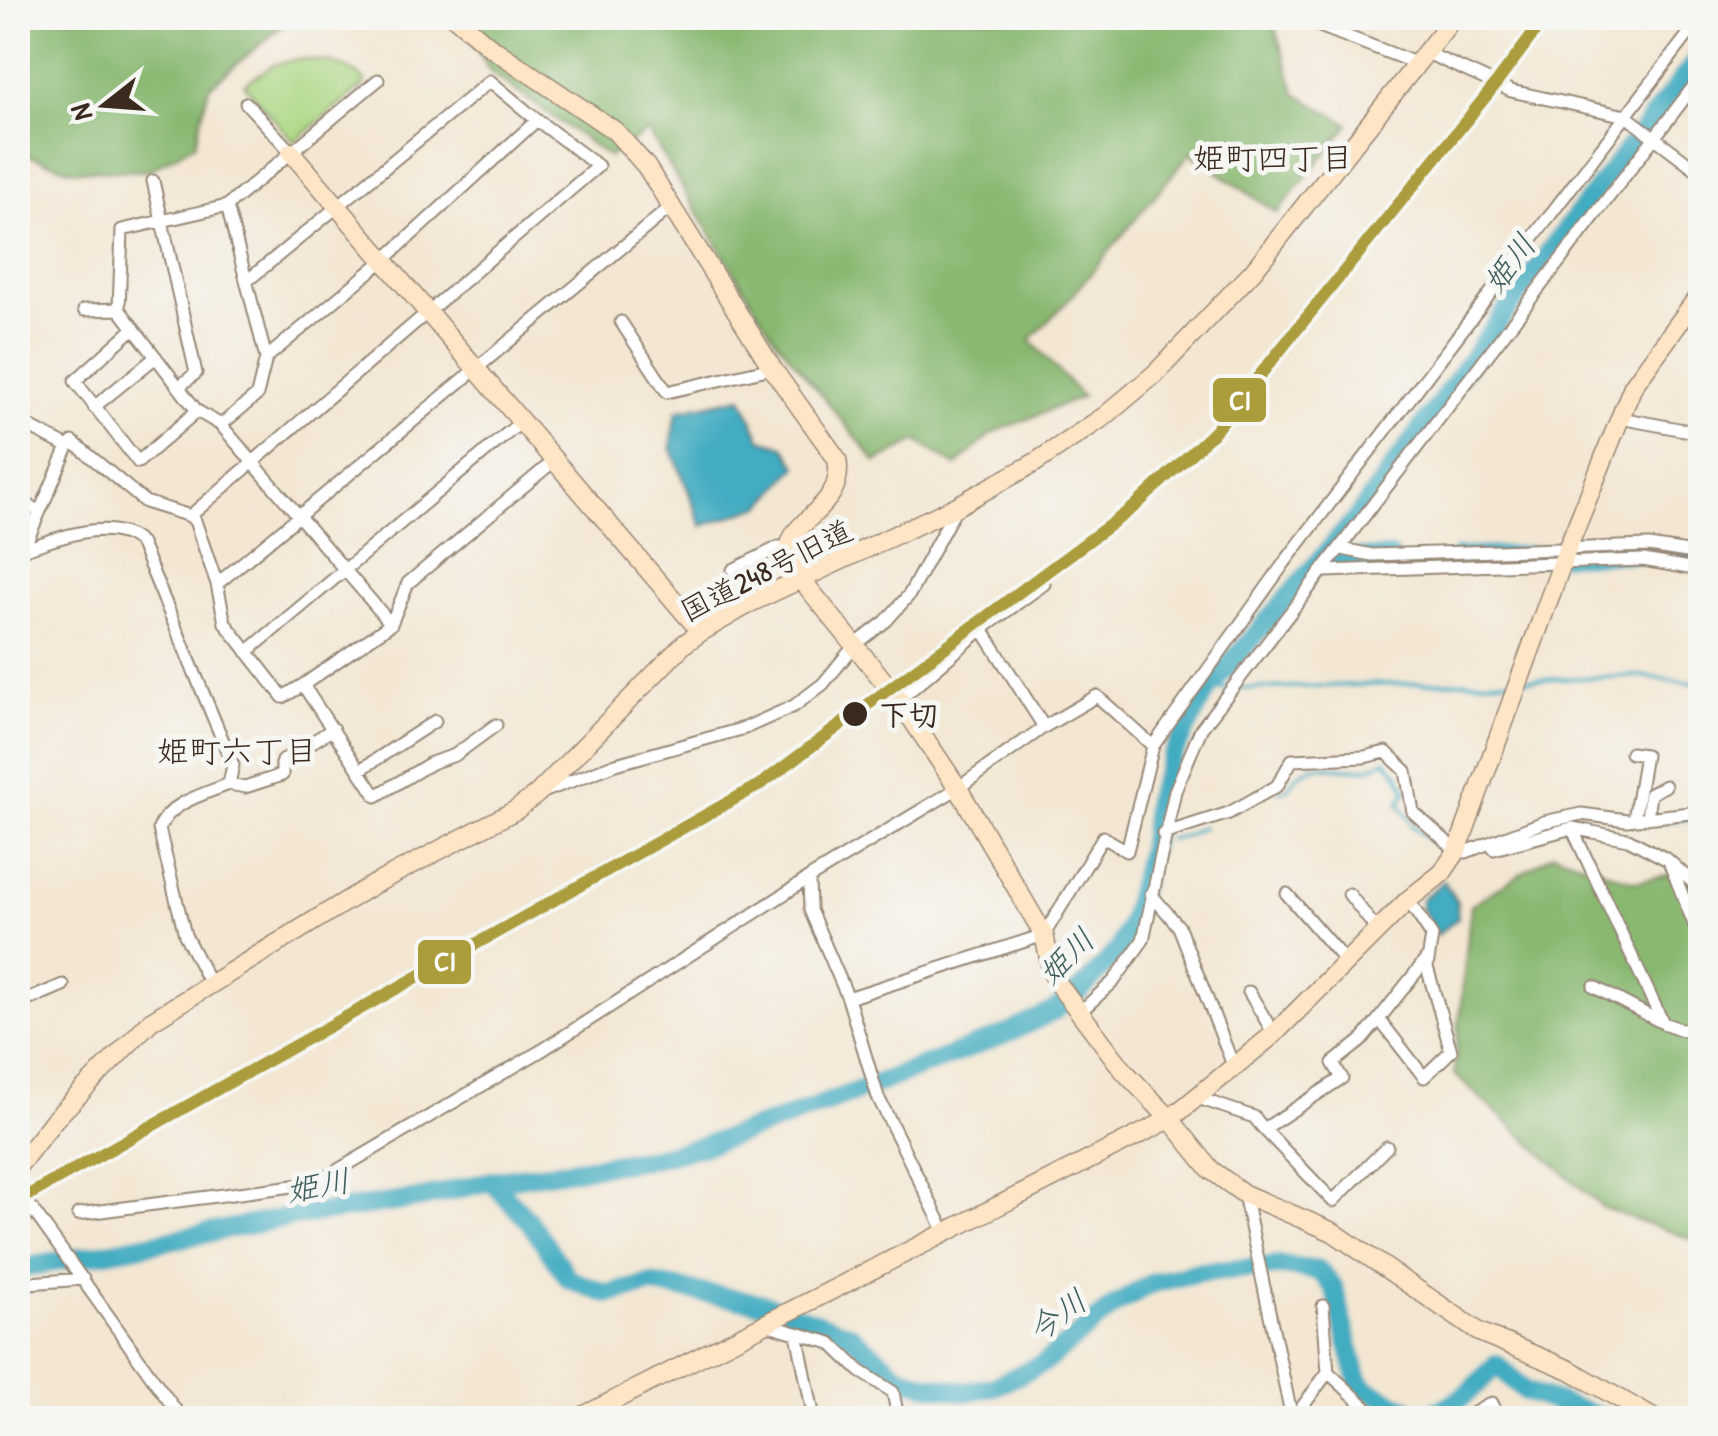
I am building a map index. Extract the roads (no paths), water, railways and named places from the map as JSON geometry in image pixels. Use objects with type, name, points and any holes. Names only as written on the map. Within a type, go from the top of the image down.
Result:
[{"type":"street","points":[[456,18],[490,46],[615,131],[646,166],[772,368],[836,458],[840,475],[835,490],[799,528],[790,557],[801,580],[899,700],[958,788],[1044,934],[1059,985],[1124,1071],[1211,1170],[1244,1194],[1333,1232],[1479,1332],[1558,1364],[1653,1418]]},
{"type":"street","points":[[1299,18],[1511,90],[1630,119],[1700,172]]},
{"type":"street","name":"国道248号旧道","points":[[21,1155],[151,1021],[369,887],[498,821],[537,794],[684,644],[701,632],[752,602],[957,506],[1036,462],[1105,416],[1176,354],[1253,271],[1453,18]]},
{"type":"street","points":[[848,998],[1044,934],[1103,837],[1126,852],[1153,746],[1331,500],[1630,119],[1700,19]]},
{"type":"street","points":[[1080,1012],[1114,980],[1143,940],[1163,834],[1175,791],[1201,729],[1342,549],[1652,135],[1700,78]]},
{"type":"street","points":[[378,80],[227,206],[122,230],[119,309],[197,411],[221,425],[391,624]]},
{"type":"street","points":[[190,516],[598,166],[490,81],[247,281]]},
{"type":"street","points":[[246,102],[385,259],[701,632]]},
{"type":"street","points":[[266,358],[385,259],[537,120]]},
{"type":"street","points":[[153,181],[196,373],[179,387]]},
{"type":"street","points":[[221,425],[257,396],[266,358],[227,206]]},
{"type":"street","points":[[217,584],[672,206]]},
{"type":"street","points":[[1455,856],[1620,418],[1643,369],[1700,294]]},
{"type":"street","points":[[84,310],[119,309]]},
{"type":"street","points":[[621,322],[667,392],[772,368]]},
{"type":"street","points":[[134,328],[75,381],[94,407],[138,462],[197,411]]},
{"type":"street","points":[[94,407],[156,356]]},
{"type":"street","points":[[1620,418],[1700,432]]},
{"type":"street","points":[[18,421],[68,447]]},
{"type":"street","points":[[247,652],[522,421]]},
{"type":"street","points":[[20,550],[73,442],[150,505],[190,516],[195,521],[217,584],[225,623],[283,697],[391,624],[408,584],[556,460]]},
{"type":"street","points":[[18,500],[38,511]]},
{"type":"street","points":[[537,794],[616,764],[677,749],[780,714],[823,684],[855,645],[886,621],[908,595],[957,506]]},
{"type":"street","points":[[20,550],[98,530],[126,533],[141,544],[233,765],[229,784]]},
{"type":"street","points":[[1325,571],[1565,556],[1649,546],[1700,554]]},
{"type":"street","points":[[733,570],[778,548],[790,548]]},
{"type":"street","points":[[1342,549],[1372,555],[1643,560],[1700,570]]},
{"type":"street","points":[[899,700],[1044,584]]},
{"type":"street","points":[[982,630],[1044,728]]},
{"type":"street","points":[[303,685],[376,796],[431,763],[455,755],[496,725]]},
{"type":"street","points":[[78,1214],[316,1183],[544,1049],[1097,696],[1153,746]]},
{"type":"street","points":[[360,770],[436,721]]},
{"type":"street","points":[[209,982],[185,936],[159,829],[162,820],[174,808],[229,784],[245,787],[282,775],[282,761],[333,728]]},
{"type":"street","points":[[1163,834],[1229,813],[1277,786],[1292,760],[1364,757],[1386,752],[1406,771],[1413,812],[1455,856]]},
{"type":"street","points":[[1631,753],[1646,755],[1640,819]]},
{"type":"street","points":[[1640,819],[1650,794],[1666,786]]},
{"type":"street","points":[[580,1418],[1170,1119],[1274,1034],[1455,856],[1544,822],[1581,814],[1640,819],[1700,812]]},
{"type":"street","points":[[1455,856],[1572,828],[1628,839],[1668,860],[1700,888]]},
{"type":"street","points":[[1572,828],[1662,1023]]},
{"type":"street","points":[[1668,860],[1700,939]]},
{"type":"street","points":[[809,878],[810,910],[848,998],[878,1097],[946,1234]]},
{"type":"street","points":[[1151,894],[1180,927],[1233,1066]]},
{"type":"street","points":[[1287,894],[1345,961]]},
{"type":"street","points":[[1348,894],[1377,930]]},
{"type":"street","points":[[1379,1019],[1424,1077],[1450,1051],[1427,967],[1432,936],[1408,900]]},
{"type":"street","points":[[1264,1129],[1342,1078],[1332,1063],[1361,1041],[1428,957]]},
{"type":"street","points":[[18,1004],[63,985]]},
{"type":"street","points":[[1594,987],[1662,1023],[1700,1036]]},
{"type":"street","points":[[1248,992],[1274,1034]]},
{"type":"street","points":[[1194,1097],[1254,1117],[1333,1201],[1386,1147]]},
{"type":"street","points":[[18,1190],[181,1418]]},
{"type":"street","points":[[1244,1194],[1293,1418]]},
{"type":"street","points":[[18,1288],[29,1282],[82,1279]]},
{"type":"street","points":[[1293,1418],[1328,1372],[1323,1306]]},
{"type":"street","points":[[771,1321],[831,1344],[860,1371],[893,1392],[898,1418]]},
{"type":"street","points":[[798,1334],[814,1418]]},
{"type":"street","points":[[1328,1372],[1371,1412],[1388,1418]]},
{"type":"street","points":[[1465,1418],[1492,1404],[1499,1418]]},
{"type":"water","points":[[742,397],[761,439],[784,446],[797,466],[762,506],[702,526],[671,447],[677,411]]},
{"type":"water","points":[[1444,881],[1457,903],[1458,918],[1437,935],[1421,908],[1421,899]]},
{"type":"waterway","name":"姫川","points":[[18,1269],[291,1217],[423,1198],[491,1181],[653,1158],[702,1146],[1004,1035],[1054,1011],[1084,987],[1119,949],[1131,920],[1151,843],[1156,798],[1173,754],[1207,690],[1355,520],[1556,242],[1700,56]]},
{"type":"waterway","points":[[1459,557],[1661,553],[1700,560]]},
{"type":"waterway","points":[[1322,559],[1390,558]]},
{"type":"waterway","points":[[1526,680],[1641,676],[1700,684]]},
{"type":"waterway","points":[[1236,689],[1511,680]]},
{"type":"waterway","points":[[1207,690],[1227,689]]},
{"type":"waterway","points":[[1278,791],[1288,789],[1296,777],[1316,767],[1359,769],[1385,760],[1406,790],[1399,803],[1414,828],[1442,851]]},
{"type":"waterway","points":[[1655,822],[1700,818]]},
{"type":"waterway","points":[[1528,834],[1562,825]]},
{"type":"waterway","points":[[1169,839],[1202,827]]},
{"type":"waterway","name":"今川","points":[[491,1181],[529,1221],[569,1279],[607,1294],[651,1284],[761,1303],[849,1334],[900,1376],[924,1384],[966,1392],[995,1386],[1044,1363],[1114,1306],[1150,1284],[1198,1272],[1280,1266],[1320,1271],[1334,1288],[1358,1380],[1366,1389],[1422,1417],[1463,1396],[1496,1364],[1525,1391],[1602,1418]]},
{"type":"place","name":"下切","points":[[855,714]]},
{"type":"district","name":"姫町四丁目","points":[[1273,157]]},
{"type":"district","name":"姫町六丁目","points":[[237,750]]}]
